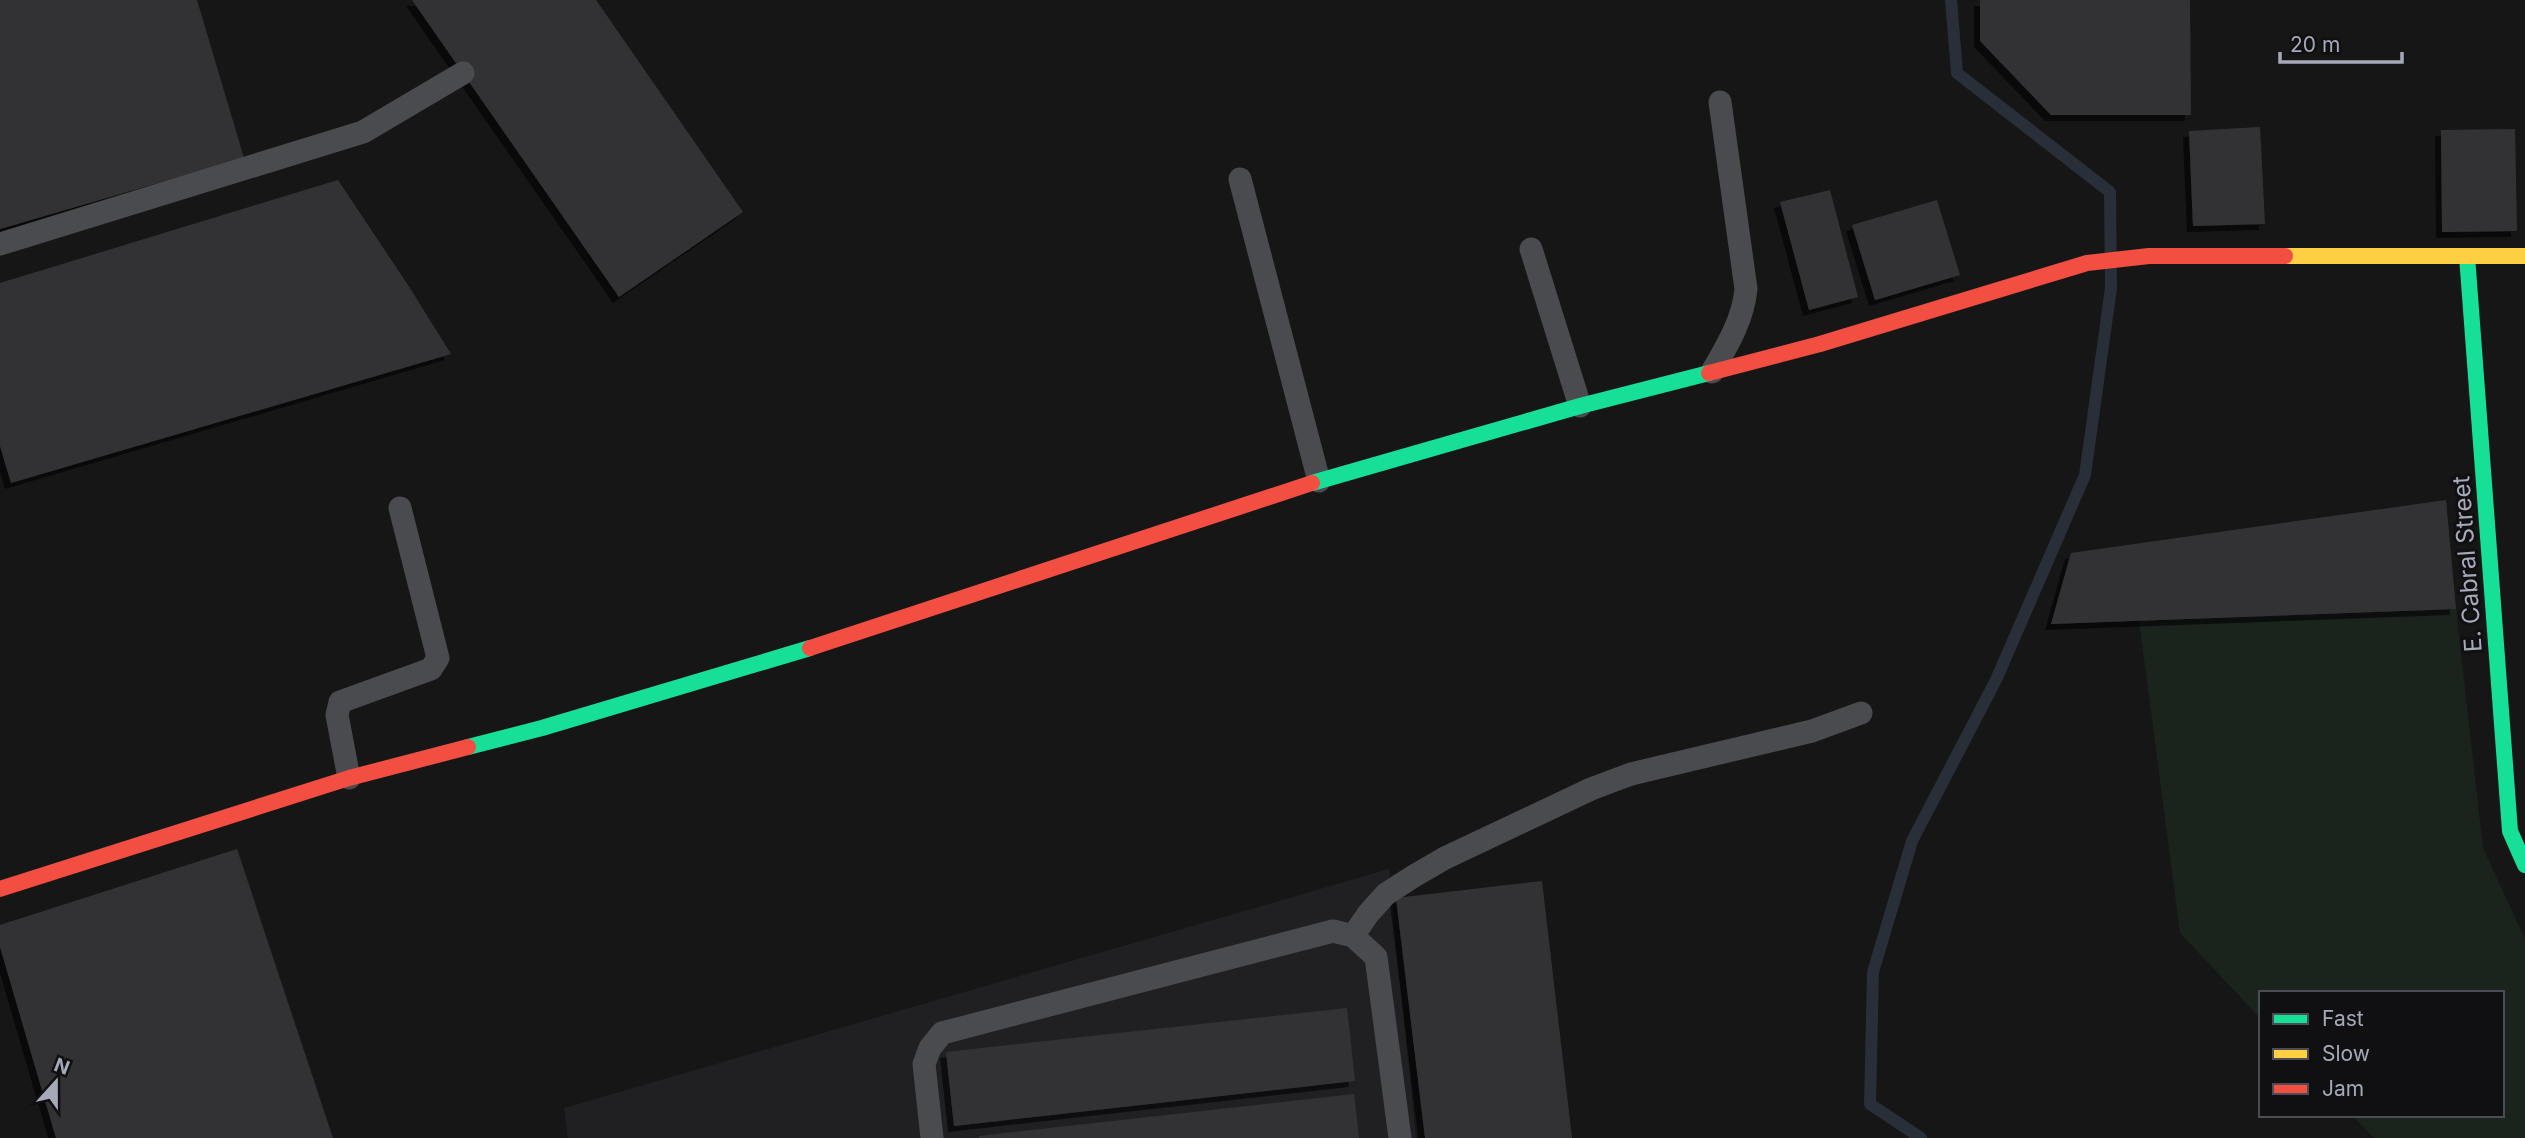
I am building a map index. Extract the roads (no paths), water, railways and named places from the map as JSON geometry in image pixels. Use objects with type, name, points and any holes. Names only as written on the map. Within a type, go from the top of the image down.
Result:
[{"type":"street","points":[[0,889],[349,778],[542,728],[793,654],[1319,481],[1580,406],[1820,344],[2087,262],[2149,256],[2525,256]]},
{"type":"street","name":"E. Cabral Street","points":[[2467,256],[2510,831],[2525,865]]},
{"type":"lane","points":[[0,244],[363,132],[463,73]]},
{"type":"lane","points":[[1712,372],[1734,332],[1745,304],[1746,289],[1720,102]]},
{"type":"lane","points":[[1240,179],[1319,481]]},
{"type":"lane","points":[[1531,249],[1580,406]]},
{"type":"lane","points":[[349,778],[337,715],[340,702],[431,669],[438,658],[400,509]]},
{"type":"lane","points":[[1353,936],[1386,894],[1414,876],[1465,848],[1591,789],[1631,774],[1812,731],[1861,713]]},
{"type":"lane","points":[[932,1138],[924,1065],[930,1048],[942,1033],[1332,931],[1353,936],[1376,957],[1400,1138]]},
{"type":"waterway","points":[[1921,1138],[1870,1104],[1873,972],[1912,841],[1996,680],[2085,475],[2111,288],[2110,192],[1957,73],[1951,0]]}]
